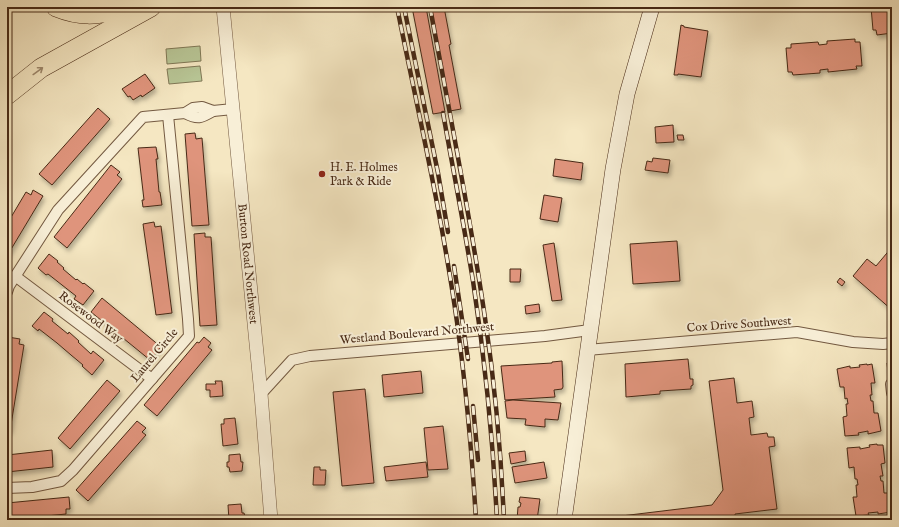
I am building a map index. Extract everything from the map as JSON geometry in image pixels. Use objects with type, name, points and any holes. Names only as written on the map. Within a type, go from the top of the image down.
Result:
[{"type":"highway","points":[[56,7],[70,13],[90,15],[101,14],[121,7]]},
{"type":"highway","points":[[7,95],[41,68],[151,7]]},
{"type":"main road","points":[[564,520],[607,205],[619,132],[634,66],[652,7]]},
{"type":"street","name":"Burton Road Northwest","points":[[223,7],[261,394],[271,520]]},
{"type":"street","points":[[7,292],[15,276],[58,210],[143,117],[185,113],[194,118],[202,117],[212,111],[233,109]]},
{"type":"street","name":"Laurel Circle","points":[[7,488],[32,487],[61,481],[73,470],[188,336],[168,115]]},
{"type":"street","name":"Rosewood Way","points":[[15,276],[152,379]]},
{"type":"street","name":"Westland Boulevard Northwest","points":[[261,394],[292,360],[310,356],[545,336],[590,330]]},
{"type":"street","name":"Cox Drive Southwest","points":[[587,350],[797,332],[853,342],[882,344],[892,343]]},
{"type":"street","points":[[892,384],[892,393]]},
{"type":"green space","points":[[200,46],[201,61],[167,64],[166,49]]},
{"type":"green space","points":[[200,66],[202,81],[169,84],[167,69]]},
{"type":"building","points":[[412,7],[426,7],[445,112],[433,114]]},
{"type":"building","points":[[431,7],[444,7],[451,44],[449,45],[461,109],[450,111]]},
{"type":"building","points":[[871,7],[892,7],[892,33],[877,35],[876,30],[873,30]]},
{"type":"building","points":[[681,25],[684,27],[708,31],[701,77],[678,74],[674,75]]},
{"type":"building","points":[[855,39],[855,42],[860,42],[862,66],[856,66],[857,69],[828,72],[828,69],[820,70],[820,73],[793,75],[792,72],[788,72],[786,48],[791,48],[791,44],[818,42],[819,45],[827,44],[827,41]]},
{"type":"building","points":[[145,74],[155,88],[142,97],[141,95],[133,100],[130,96],[128,97],[122,89]]},
{"type":"building","points":[[98,108],[110,119],[52,185],[39,174]]},
{"type":"building","points":[[673,125],[674,142],[656,143],[655,127]]},
{"type":"building","points":[[195,133],[196,139],[202,138],[209,225],[192,226],[185,134]]},
{"type":"building","points":[[677,135],[683,135],[684,140],[678,140]]},
{"type":"building","points":[[156,147],[159,192],[162,205],[143,207],[142,200],[144,200],[138,148]]},
{"type":"building","points":[[653,158],[670,160],[668,173],[645,170],[647,161],[652,162]]},
{"type":"building","points":[[555,159],[583,163],[581,180],[553,176]]},
{"type":"building","points":[[111,165],[120,172],[117,175],[122,179],[67,248],[54,237]]},
{"type":"building","points":[[33,190],[43,196],[7,256],[7,224],[26,192],[31,195]]},
{"type":"building","points":[[544,195],[562,198],[558,222],[540,219]]},
{"type":"building","points":[[154,222],[155,227],[161,226],[172,313],[156,315],[143,224]]},
{"type":"building","points":[[205,233],[205,237],[211,237],[217,325],[200,326],[194,234]]},
{"type":"building","points":[[677,241],[680,281],[633,284],[630,244]]},
{"type":"building","points":[[554,243],[562,300],[552,301],[543,245]]},
{"type":"building","points":[[892,247],[892,310],[853,276],[867,259],[876,266]]},
{"type":"building","points":[[49,254],[58,261],[57,262],[64,268],[63,269],[76,280],[77,279],[83,284],[84,283],[94,291],[83,305],[74,299],[76,296],[38,268]]},
{"type":"building","points":[[510,269],[521,269],[520,282],[510,282]]},
{"type":"building","points":[[840,278],[845,282],[842,286],[837,282]]},
{"type":"building","points":[[102,298],[161,347],[150,360],[91,312]]},
{"type":"building","points":[[539,304],[540,312],[526,314],[525,306]]},
{"type":"building","points":[[44,312],[53,319],[52,321],[68,334],[69,332],[91,354],[93,351],[104,360],[92,375],[82,366],[83,365],[57,343],[39,329],[38,331],[32,326]]},
{"type":"building","points":[[8,337],[20,339],[19,344],[24,345],[10,431],[7,430]]},
{"type":"building","points":[[204,337],[211,343],[208,347],[212,350],[157,416],[144,405],[197,342],[199,343]]},
{"type":"building","points":[[688,359],[690,379],[693,379],[691,389],[660,391],[660,394],[626,397],[625,364]]},
{"type":"building","points":[[562,361],[563,387],[562,389],[554,390],[555,397],[505,400],[501,366]]},
{"type":"building","points":[[892,362],[892,372],[888,373],[887,363]]},
{"type":"building","points":[[872,364],[875,383],[871,383],[872,395],[870,395],[871,401],[873,401],[874,413],[878,413],[881,431],[868,434],[868,431],[858,433],[859,435],[845,436],[843,417],[847,416],[846,404],[848,404],[847,398],[845,399],[844,387],[840,387],[837,369],[850,366],[850,368],[860,367],[859,365]]},
{"type":"building","points":[[421,371],[423,393],[384,397],[382,375]]},
{"type":"building","points":[[734,378],[737,403],[752,401],[754,417],[749,418],[751,435],[767,433],[768,437],[774,437],[775,446],[769,447],[777,509],[735,514],[735,520],[614,520],[613,517],[712,505],[723,490],[709,381]]},
{"type":"building","points":[[107,380],[120,391],[70,449],[58,438]]},
{"type":"building","points":[[215,381],[222,381],[223,396],[210,397],[210,390],[206,390],[206,384],[216,384]]},
{"type":"building","points":[[365,389],[374,483],[342,486],[333,392]]},
{"type":"building","points":[[513,400],[561,403],[558,420],[545,419],[545,427],[525,425],[526,419],[507,418],[505,401]]},
{"type":"building","points":[[235,418],[238,444],[223,446],[221,424],[224,424],[224,419]]},
{"type":"building","points":[[137,421],[146,428],[142,432],[146,435],[88,501],[76,490]]},
{"type":"building","points":[[443,426],[448,469],[428,470],[424,428]]},
{"type":"building","points":[[869,445],[883,445],[885,463],[881,464],[883,476],[880,476],[881,481],[883,481],[884,493],[888,493],[891,512],[878,514],[878,512],[868,513],[869,515],[856,516],[853,497],[857,497],[856,485],[858,485],[857,479],[855,479],[854,467],[849,468],[847,448],[860,447],[860,449],[870,447]]},
{"type":"building","points":[[52,450],[53,467],[7,472],[7,455]]},
{"type":"building","points":[[525,451],[526,461],[511,464],[509,453]]},
{"type":"building","points":[[240,454],[241,462],[243,462],[242,471],[230,472],[229,467],[227,467],[229,455]]},
{"type":"building","points":[[426,462],[428,477],[386,481],[384,467]]},
{"type":"building","points":[[544,462],[547,478],[515,483],[512,467]]},
{"type":"building","points":[[314,467],[320,467],[320,470],[326,470],[325,485],[313,485]]},
{"type":"building","points":[[69,497],[70,509],[66,509],[66,514],[7,520],[7,503]]},
{"type":"building","points":[[520,497],[540,499],[537,520],[517,520],[518,507],[520,507],[521,503],[519,502]]},
{"type":"building","points":[[241,504],[242,513],[244,513],[245,517],[242,517],[242,520],[229,520],[228,505]]},
{"type":"railway","points":[[397,7],[451,282],[466,396],[476,520]]},
{"type":"railway","points":[[404,7],[438,173],[448,232]]},
{"type":"railway","points":[[430,7],[466,201],[485,318],[497,419],[504,520]]},
{"type":"railway","points":[[443,113],[466,239],[481,340],[488,400],[497,520]]},
{"type":"railway","points":[[454,266],[468,359]]},
{"type":"railway","points":[[473,406],[478,460]]},
{"type":"place","name":"H. E. Holmes Park & Ride","points":[[322,174]]}]
